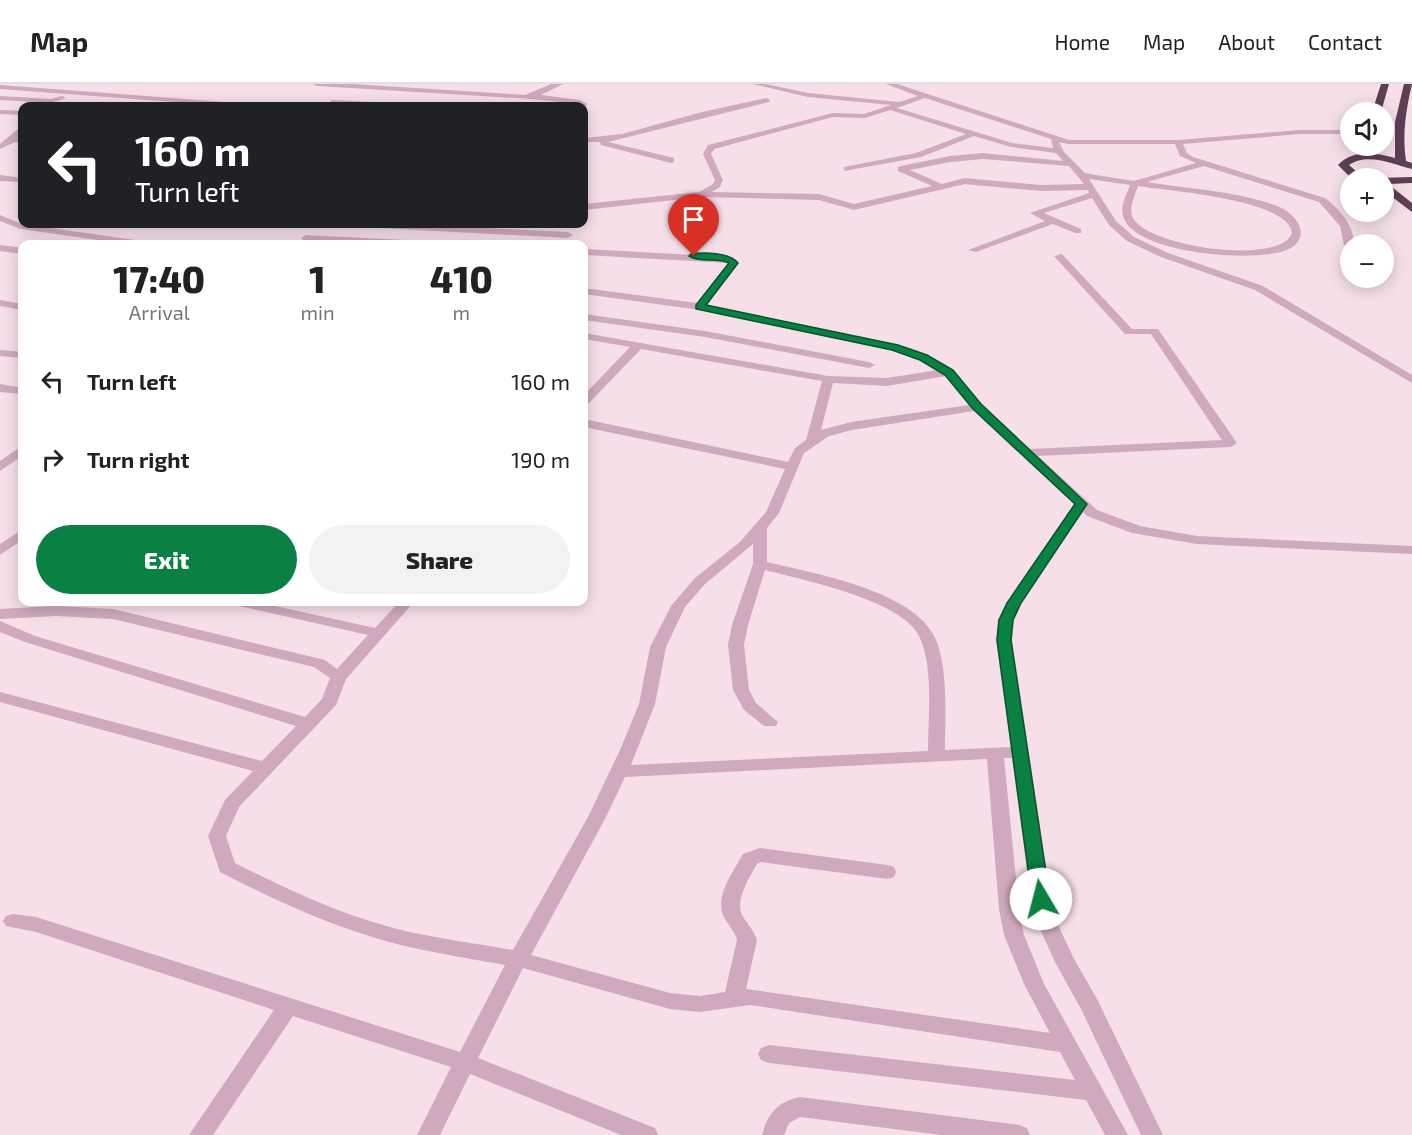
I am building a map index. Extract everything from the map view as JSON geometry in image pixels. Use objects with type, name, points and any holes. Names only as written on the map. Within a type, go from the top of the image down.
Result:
[{"type":"highway","points":[[1379,102],[1385,84]]},
{"type":"highway","points":[[1401,162],[1398,122],[1408,84]]},
{"type":"highway","points":[[1346,168],[1343,165],[1354,159],[1365,158],[1401,162],[1412,166]]},
{"type":"highway","points":[[1394,183],[1410,182]]},
{"type":"highway","points":[[1394,193],[1412,209]]},
{"type":"street","points":[[317,84],[534,97],[580,102]]},
{"type":"street","points":[[451,93],[465,84]]},
{"type":"street","points":[[500,96],[515,84]]},
{"type":"street","points":[[534,97],[549,87],[559,84]]},
{"type":"street","points":[[756,84],[827,98],[905,103]]},
{"type":"street","points":[[890,84],[1055,139],[1103,143],[1178,142],[1300,132],[1340,132]]},
{"type":"street","points":[[0,87],[197,102]]},
{"type":"street","points":[[0,98],[51,101],[73,93]]},
{"type":"street","points":[[701,194],[717,185],[719,180],[719,175],[707,154],[711,147],[833,115],[865,116],[924,96]]},
{"type":"street","points":[[504,102],[511,97]]},
{"type":"street","points":[[596,141],[624,137],[696,116],[766,100]]},
{"type":"street","points":[[891,108],[1011,145],[1058,151]]},
{"type":"street","points":[[0,112],[18,113]]},
{"type":"street","points":[[847,169],[923,153],[973,134]]},
{"type":"street","points":[[0,136],[16,139]]},
{"type":"street","points":[[0,147],[16,139]]},
{"type":"street","points":[[1055,139],[1058,151],[1082,175],[1117,227],[1129,238],[1259,288],[1412,380]]},
{"type":"street","points":[[588,140],[671,160]]},
{"type":"street","points":[[1178,142],[1186,157],[1203,164],[1322,200],[1329,205],[1349,234]]},
{"type":"street","points":[[942,187],[901,169],[950,159],[983,156],[1071,164]]},
{"type":"street","points":[[1136,183],[1203,164]]},
{"type":"street","points":[[1082,175],[1136,183],[1261,204],[1290,218],[1296,225],[1296,234],[1293,242],[1284,248],[1254,253],[1213,253],[1174,244],[1139,230],[1128,221],[1126,212],[1136,183]]},
{"type":"street","points":[[0,178],[18,179]]},
{"type":"street","points":[[588,207],[701,194],[819,197],[854,207],[973,181],[1024,187],[1093,190]]},
{"type":"street","points":[[1078,231],[1035,213],[1093,190]]},
{"type":"street","points":[[0,218],[18,225]]},
{"type":"street","points":[[973,250],[1053,221]]},
{"type":"street","points":[[34,228],[115,240]]},
{"type":"street","points":[[413,240],[423,228]]},
{"type":"street","points":[[469,228],[568,235]]},
{"type":"street","points":[[565,240],[572,228]]},
{"type":"street","points":[[306,238],[328,240]]},
{"type":"street","points":[[0,248],[18,250]]},
{"type":"street","points":[[588,252],[730,259],[733,263],[731,267],[700,307]]},
{"type":"street","points":[[1026,453],[1231,443],[1154,331],[1129,332],[1059,256]]},
{"type":"street","points":[[588,292],[700,307],[715,323],[869,365]]},
{"type":"street","points":[[0,303],[18,306]]},
{"type":"street","points":[[588,317],[715,323],[894,347],[924,358],[949,372],[977,407],[1092,513],[1137,531],[1197,540],[1369,550],[1412,555]]},
{"type":"street","points":[[588,337],[828,379],[887,382],[949,372]]},
{"type":"street","points":[[588,397],[639,345]]},
{"type":"street","points":[[0,353],[18,355]]},
{"type":"street","points":[[813,442],[828,379]]},
{"type":"street","points":[[0,388],[18,390]]},
{"type":"street","points":[[428,1135],[518,959],[597,817],[619,771],[647,704],[658,647],[678,606],[699,581],[746,545],[772,513],[799,451],[825,433],[851,426],[977,407]]},
{"type":"street","points":[[588,424],[793,467]]},
{"type":"street","points":[[0,467],[18,453]]},
{"type":"street","points":[[1081,504],[1014,603],[1006,620],[1004,640],[1041,899],[1049,927],[1065,962],[1090,1005],[1152,1135]]},
{"type":"street","points":[[760,528],[760,564],[740,625],[736,645],[741,690],[750,706],[770,722]]},
{"type":"street","points":[[0,551],[18,537]]},
{"type":"street","points":[[1369,550],[1412,550]]},
{"type":"street","points":[[760,564],[880,600],[902,610],[917,621],[926,633],[933,663],[937,756]]},
{"type":"street","points":[[0,615],[87,606],[319,663],[338,677]]},
{"type":"street","points":[[257,606],[378,633]]},
{"type":"street","points":[[403,606],[338,677],[330,701],[231,804],[217,836],[227,867],[279,894],[350,922],[408,939],[518,959],[686,1004],[750,998],[1067,1044]]},
{"type":"street","points":[[0,626],[30,639],[308,724]]},
{"type":"street","points":[[0,697],[265,768]]},
{"type":"street","points":[[619,771],[1020,752]]},
{"type":"street","points":[[995,753],[1009,909],[1014,935],[1022,960],[1117,1135]]},
{"type":"street","points":[[734,998],[747,940],[745,932],[733,916],[730,907],[750,859],[760,855],[887,872]]},
{"type":"street","points":[[13,921],[36,925],[466,1063],[647,1135]]},
{"type":"street","points":[[200,1135],[288,1006]]},
{"type":"street","points":[[770,1054],[1092,1091]]},
{"type":"street","points":[[773,1135],[777,1118],[789,1109],[800,1107],[1018,1135]]},
{"type":"route","points":[[694,256],[721,257],[730,259],[733,263],[700,307],[894,347],[924,358],[949,372],[977,407],[1006,431],[1026,453],[1081,504],[1014,603],[1006,620],[1004,640],[1041,899]]}]
